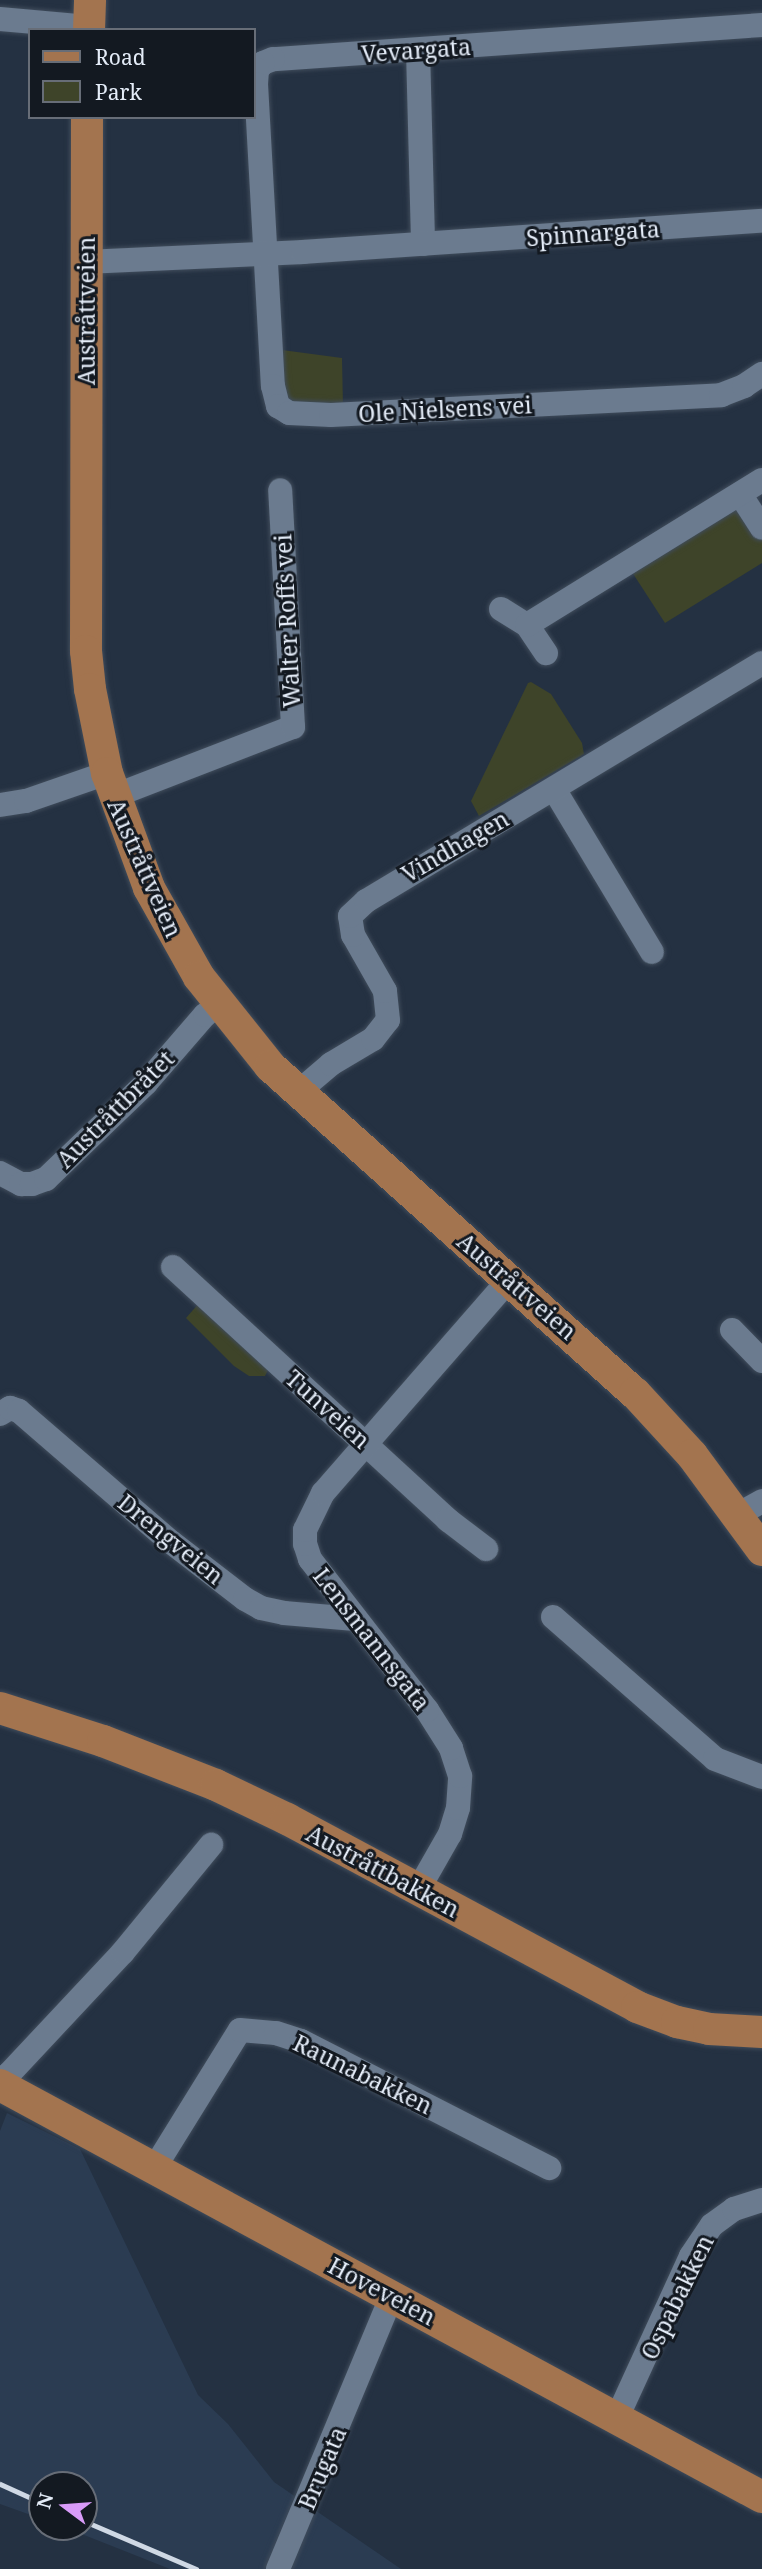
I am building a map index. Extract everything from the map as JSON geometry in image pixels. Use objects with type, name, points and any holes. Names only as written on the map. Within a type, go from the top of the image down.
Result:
[{"type":"main road","name":"Austråttveien","points":[[87,119],[85,619],[90,689],[109,783],[166,921],[219,1004],[270,1066],[635,1393],[692,1455],[750,1508],[762,1550]]},
{"type":"main road","name":"Austråttbakken","points":[[0,1708],[103,1741],[216,1785],[637,2007],[677,2022],[709,2029],[762,2032]]},
{"type":"main road","name":"Hoveveien","points":[[1,2086],[762,2497]]},
{"type":"street","points":[[0,19],[89,19]]},
{"type":"street","name":"Vevargata","points":[[263,254],[257,70],[263,63],[273,59],[762,25]]},
{"type":"street","points":[[418,50],[423,244]]},
{"type":"street","name":"Spinnargata","points":[[86,262],[263,254],[762,221]]},
{"type":"street","name":"Ole Nielsens vei","points":[[263,254],[269,271],[273,386],[278,407],[289,413],[331,415],[721,395],[744,386],[762,374]]},
{"type":"street","points":[[527,625],[762,480]]},
{"type":"street","name":"Walter Roffs vei","points":[[109,783],[127,792],[293,727],[280,490]]},
{"type":"street","points":[[740,494],[762,527]]},
{"type":"street","points":[[501,609],[527,625],[546,653]]},
{"type":"street","name":"Vindhagen","points":[[297,1093],[331,1064],[373,1039],[388,1020],[385,992],[356,945],[350,916],[384,887],[554,789],[762,663]]},
{"type":"street","points":[[0,805],[109,783]]},
{"type":"street","points":[[554,789],[652,952]]},
{"type":"street","name":"Austråttbråtet","points":[[0,1172],[20,1184],[32,1184],[46,1179],[146,1083],[205,1015],[219,1004]]},
{"type":"street","name":"Tunveien","points":[[173,1267],[448,1520],[486,1549]]},
{"type":"street","name":"Lensmannsgata","points":[[418,1890],[450,1834],[458,1808],[460,1776],[451,1748],[428,1710],[310,1559],[305,1544],[305,1530],[323,1493],[509,1280]]},
{"type":"street","points":[[732,1330],[762,1362]]},
{"type":"street","name":"Drengveien","points":[[5,1411],[19,1411],[170,1542],[245,1599],[261,1608],[284,1613],[355,1619]]},
{"type":"street","points":[[553,1617],[715,1759],[762,1777]]},
{"type":"street","name":"Hoveveien","points":[[1,2086],[8,2075],[119,1957],[211,1845]]},
{"type":"street","name":"Raunabakken","points":[[155,2167],[240,2030],[276,2033],[300,2040],[549,2168]]},
{"type":"street","name":"Ospabakken","points":[[616,2420],[691,2256],[712,2225],[734,2209],[762,2200]]},
{"type":"street","name":"Brugata","points":[[278,2569],[364,2367],[400,2302]]},
{"type":"shaded area","points":[[7,2113],[80,2149],[198,2395],[228,2424],[274,2482],[401,2569],[170,2569],[98,2540],[98,2471],[28,2471],[28,2514],[0,2504],[0,2131]]},
{"type":"green space","points":[[282,350],[342,358],[343,407],[302,406],[285,397]]},
{"type":"green space","points":[[738,508],[762,537],[762,563],[665,623],[630,569]]},
{"type":"green space","points":[[531,682],[551,694],[582,743],[584,754],[479,816],[471,801],[528,683]]},
{"type":"green space","points":[[200,1302],[268,1370],[265,1376],[249,1376],[234,1366],[186,1318]]},
{"type":"railway","points":[[0,2484],[28,2497]]},
{"type":"railway","points":[[98,2527],[196,2569]]}]
